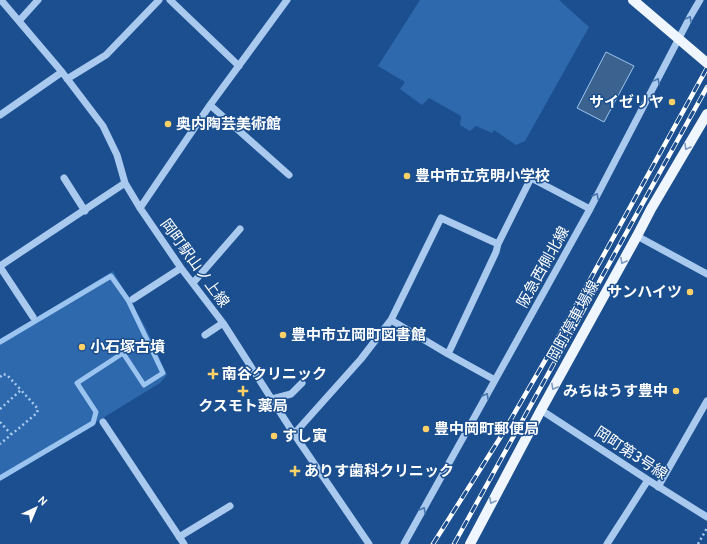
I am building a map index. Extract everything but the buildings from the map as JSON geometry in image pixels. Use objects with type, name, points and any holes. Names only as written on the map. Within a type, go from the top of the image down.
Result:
[{"type":"main road","points":[[633,0],[707,63]]},
{"type":"main road","name":"岡町停車場線","points":[[470,544],[541,410],[651,209],[707,114]]},
{"type":"street","name":"岡町駅山ノ上線","points":[[1,0],[62,72],[103,126],[117,155],[125,183],[140,208],[181,268],[224,323],[294,434],[369,544]]},
{"type":"street","points":[[19,21],[38,0]]},
{"type":"street","points":[[67,79],[106,55],[159,0]]},
{"type":"street","points":[[170,0],[239,66]]},
{"type":"street","points":[[140,208],[210,106],[287,0]]},
{"type":"street","name":"阪急西側北線","points":[[404,544],[590,209],[700,0]]},
{"type":"street","points":[[0,115],[62,72]]},
{"type":"street","points":[[210,106],[289,175]]},
{"type":"street","points":[[64,178],[85,210]]},
{"type":"street","points":[[448,354],[496,252],[498,244],[531,178],[590,209]]},
{"type":"street","points":[[33,318],[0,266],[125,183]]},
{"type":"street","points":[[294,434],[361,359],[390,320],[441,218],[498,244]]},
{"type":"street","points":[[193,283],[240,229]]},
{"type":"street","points":[[637,236],[707,274]]},
{"type":"street","points":[[133,299],[181,268]]},
{"type":"street","points":[[390,320],[495,380]]},
{"type":"street","points":[[205,335],[224,323]]},
{"type":"street","points":[[272,399],[291,394],[302,383]]},
{"type":"street","points":[[658,486],[707,401]]},
{"type":"street","name":"岡町第3号線","points":[[541,410],[707,517]]},
{"type":"street","points":[[103,422],[184,544]]},
{"type":"street","points":[[607,544],[648,480]]},
{"type":"street","points":[[179,537],[230,506]]},
{"type":"path","points":[[0,377],[3,374],[7,375],[38,409],[37,413],[0,444]]},
{"type":"path","points":[[0,409],[21,390]]},
{"type":"path","points":[[0,422],[12,434]]},
{"type":"path","points":[[698,544],[707,528]]},
{"type":"shaded area","points":[[420,0],[559,0],[589,27],[525,141],[516,145],[494,130],[492,133],[476,126],[470,131],[460,125],[461,116],[429,98],[422,105],[400,89],[405,82],[378,66]]},
{"type":"shaded area","points":[[606,52],[634,66],[604,122],[577,108]]},
{"type":"shaded area","points":[[113,271],[146,328],[167,375],[160,383],[0,481],[0,340]]},
{"type":"waterway","points":[[0,342],[111,276],[128,300],[163,373],[144,385],[123,353],[77,383],[96,412],[93,423],[0,478]]},
{"type":"railway","points":[[433,544],[500,438],[550,352],[707,68]]},
{"type":"railway","points":[[454,544],[707,87]]},
{"type":"place","name":"サイゼリヤ","points":[[672,102]]},
{"type":"place","name":"奥内陶芸美術館","points":[[168,124]]},
{"type":"place","name":"豊中市立克明小学校","points":[[407,176]]},
{"type":"place","name":"サンハイツ","points":[[690,292]]},
{"type":"place","name":"豊中市立岡町図書館","points":[[283,335]]},
{"type":"place","name":"小石塚古墳","points":[[82,347]]},
{"type":"place","name":"南谷クリニック","points":[[213,374]]},
{"type":"place","name":"クスモト薬局","points":[[243,391]]},
{"type":"place","name":"みちはうす豊中","points":[[676,391]]},
{"type":"place","name":"豊中岡町郵便局","points":[[426,429]]},
{"type":"place","name":"すし寅","points":[[274,436]]},
{"type":"place","name":"ありす歯科クリニック","points":[[295,471]]}]
